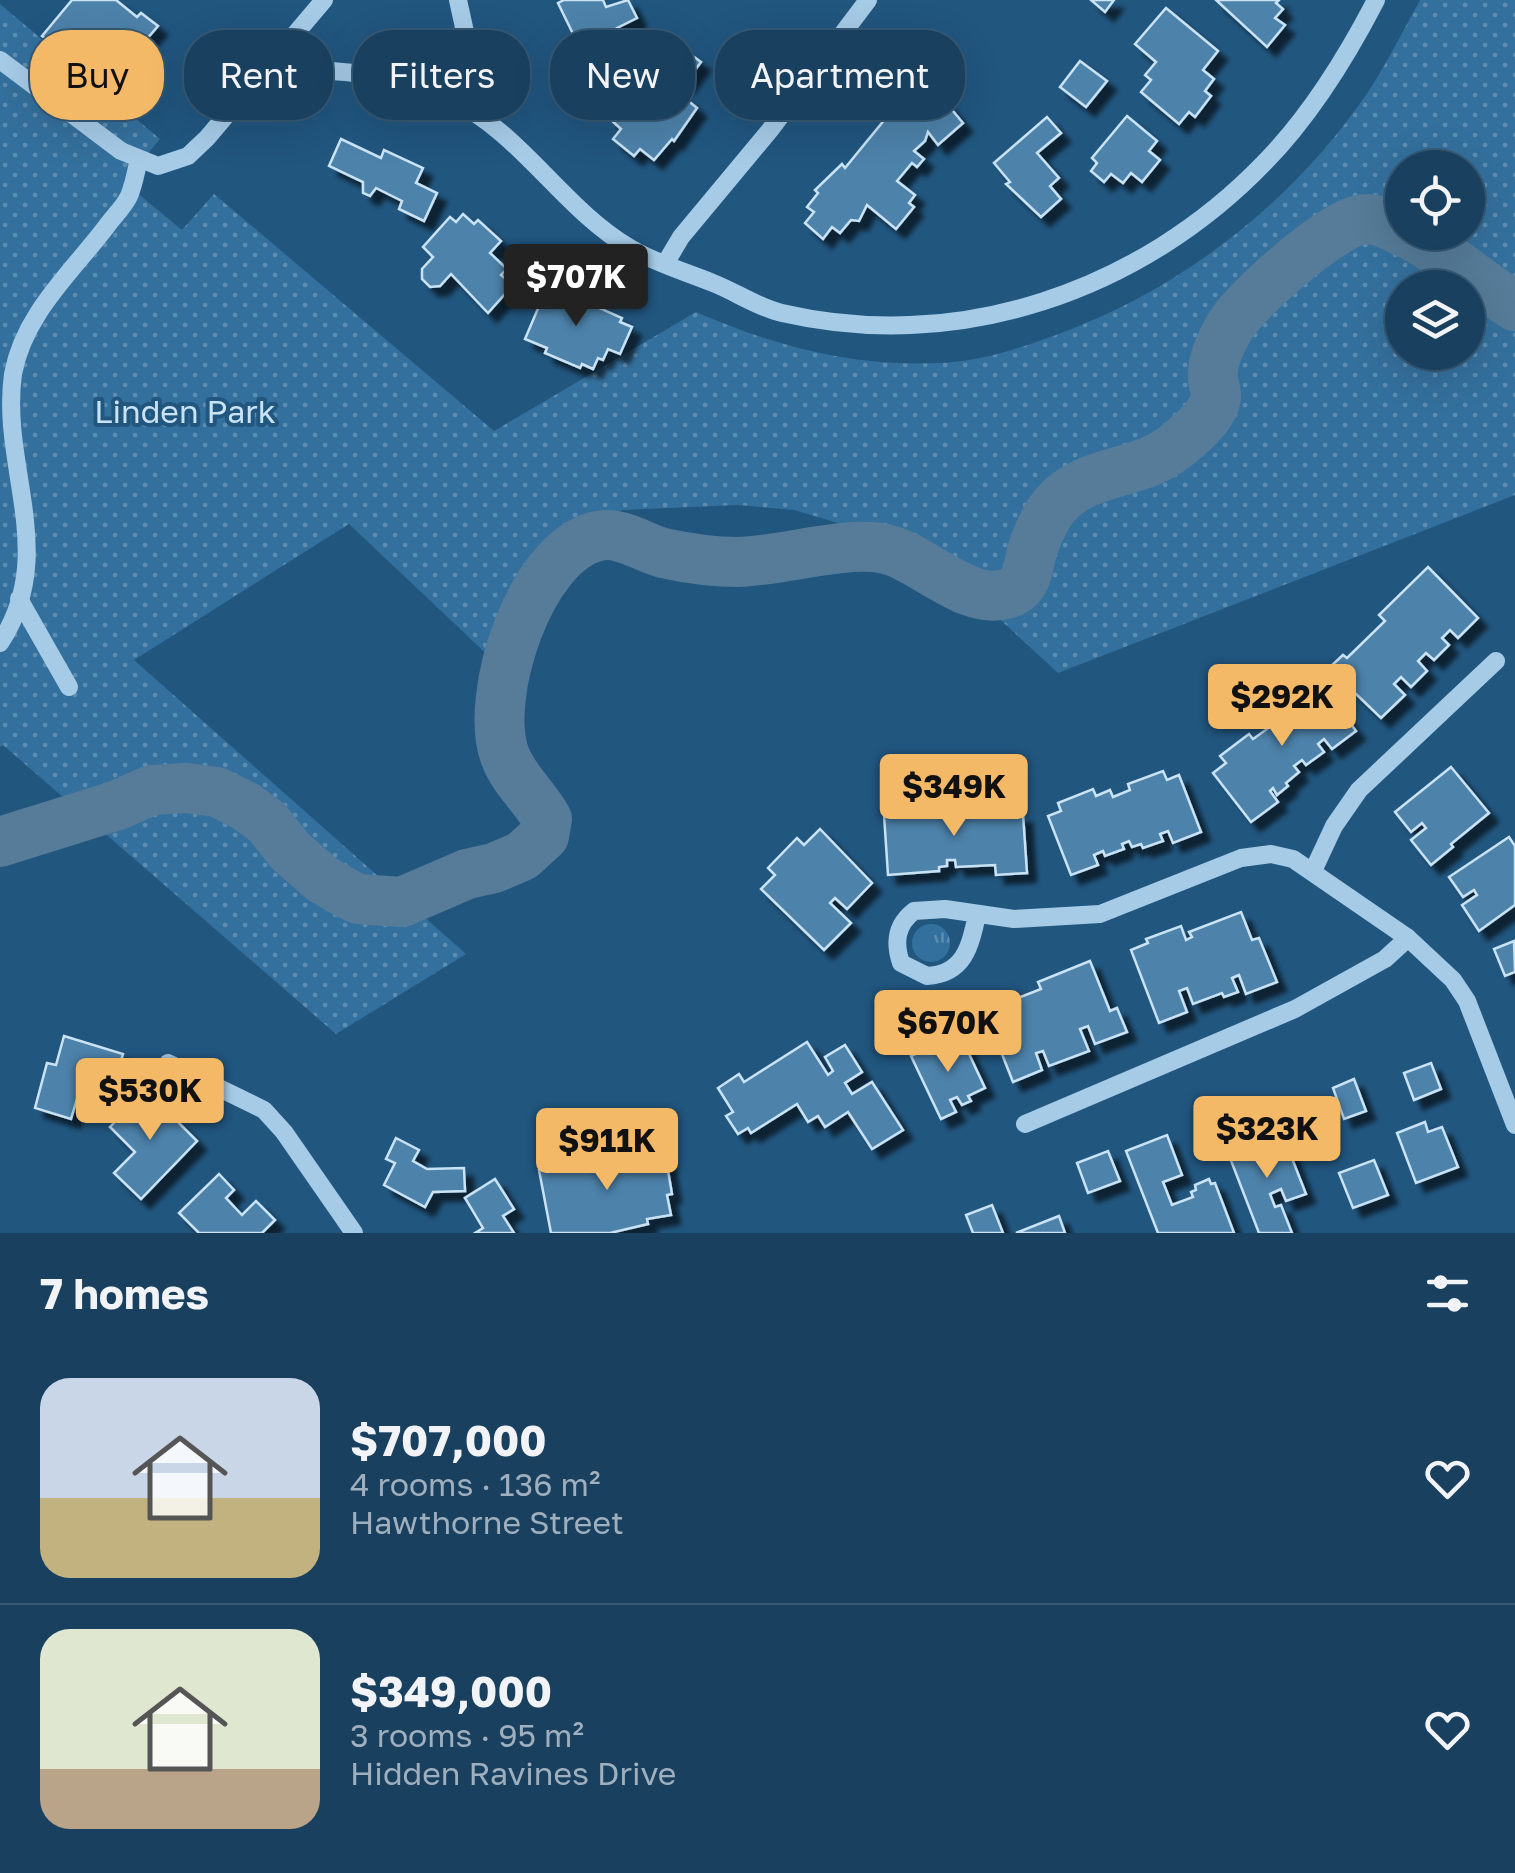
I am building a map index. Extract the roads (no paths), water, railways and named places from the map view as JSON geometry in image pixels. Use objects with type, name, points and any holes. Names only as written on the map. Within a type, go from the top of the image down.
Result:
[{"type":"street","points":[[299,30],[324,0]]},
{"type":"street","points":[[458,0],[465,30]]},
{"type":"street","points":[[665,264],[681,236],[770,130],[868,0]]},
{"type":"street","points":[[485,120],[596,225],[631,249],[779,313],[840,322],[932,324],[1047,302],[1092,284],[1147,254],[1232,193],[1300,121],[1348,53],[1376,0]]},
{"type":"street","points":[[0,60],[106,140],[139,160],[158,166],[188,156],[220,120]]},
{"type":"street","points":[[0,643],[19,600],[28,548],[9,407],[14,369],[25,336],[47,298],[129,196],[139,160]]},
{"type":"street","points":[[19,600],[69,688]]},
{"type":"street","points":[[1314,870],[1334,826],[1359,790],[1496,661]]},
{"type":"street","points":[[977,916],[970,945],[962,962],[952,970],[927,976],[901,962],[896,950],[898,929],[914,912],[945,909],[1014,919],[1100,914],[1241,858],[1271,854],[1293,859],[1314,870],[1441,966],[1466,1002],[1515,1125]]},
{"type":"street","points":[[1025,1124],[1295,1008],[1385,959],[1408,938]]},
{"type":"street","points":[[168,1063],[264,1110],[284,1132],[354,1233]]},
{"type":"waterway","points":[[0,842],[115,806],[152,790],[186,788],[217,792],[245,806],[267,822],[290,851],[322,879],[358,899],[402,902],[522,856],[544,836],[547,819],[505,756],[500,730],[501,699],[507,664],[533,597],[552,568],[574,547],[606,535],[663,553],[738,562],[847,548],[881,548],[911,559],[975,593],[990,596],[1014,591],[1027,574],[1034,545],[1055,505],[1083,484],[1165,453],[1205,419],[1216,399],[1213,367],[1217,354],[1236,318],[1250,302],[1309,250],[1347,225],[1371,219],[1385,223]]},
{"type":"waterway","points":[[1435,250],[1515,306]]},
{"type":"park label","name":"Linden Park","points":[[185,412]]}]
